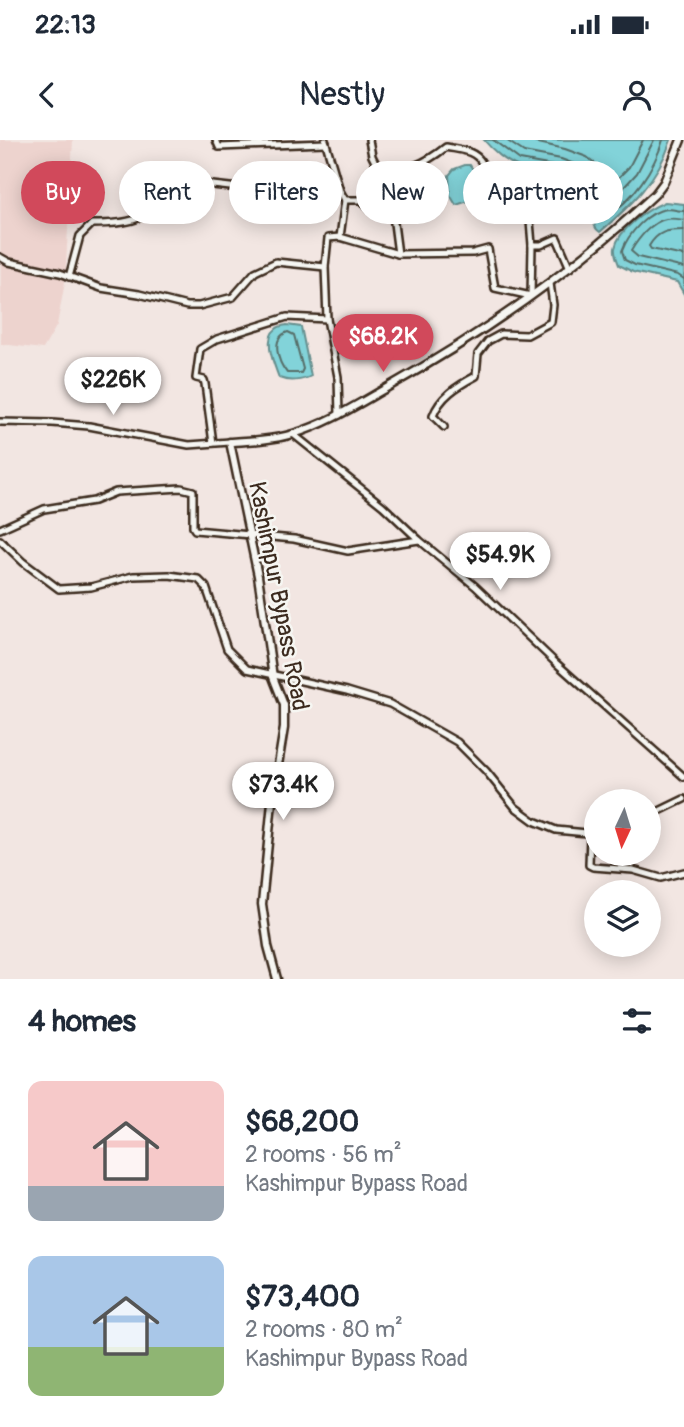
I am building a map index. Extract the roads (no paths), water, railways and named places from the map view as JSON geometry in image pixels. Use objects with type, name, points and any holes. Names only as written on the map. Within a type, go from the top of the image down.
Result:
[{"type":"main road","points":[[230,442],[293,434],[339,415],[448,352],[570,269],[659,190],[681,140]]},
{"type":"main road","name":"Kashimpur Bypass Road","points":[[230,442],[258,576],[273,677],[285,713],[272,802],[262,904],[268,946],[277,979]]},
{"type":"street","points":[[216,140],[219,147],[326,141],[332,161]]},
{"type":"street","points":[[339,415],[338,377],[327,319],[325,267],[328,238],[340,237],[398,254],[439,251],[473,253],[488,249],[495,288],[531,296],[534,280],[529,209],[517,214],[494,213],[478,156],[446,147],[426,163],[380,172],[372,156],[369,140]]},
{"type":"street","points":[[69,276],[80,236],[92,223],[118,224],[142,217],[158,206],[168,191],[204,184],[229,187]]},
{"type":"street","points":[[340,237],[345,200],[342,195]]},
{"type":"street","points":[[345,200],[361,200],[372,211],[392,208],[398,254]]},
{"type":"street","points":[[533,245],[541,245],[557,238],[570,269]]},
{"type":"street","points":[[0,257],[9,262],[69,276],[101,288],[187,306],[199,306],[233,297],[255,272],[276,262],[325,267]]},
{"type":"street","points":[[444,427],[433,416],[437,406],[446,400],[449,392],[476,376],[478,354],[488,341],[502,334],[527,335],[551,322],[553,304],[550,283]]},
{"type":"street","points":[[213,443],[204,380],[196,378],[200,349],[217,339],[287,317],[327,319]]},
{"type":"street","points":[[0,422],[89,426],[189,445],[230,442]]},
{"type":"street","points":[[293,434],[383,506],[475,586],[556,663],[684,777]]},
{"type":"street","points":[[0,529],[44,509],[94,501],[116,492],[181,488],[193,491],[195,530],[294,539],[348,551],[419,540]]},
{"type":"street","points":[[0,541],[59,589],[91,587],[133,576],[169,575],[198,579],[206,587],[227,649],[247,669],[273,677],[347,691],[390,704],[457,742],[486,771],[515,807],[534,821],[556,830],[584,833]]},
{"type":"street","points":[[662,810],[684,799]]},
{"type":"street","points":[[591,866],[633,870],[661,878],[684,872]]},
{"type":"water","points":[[484,140],[671,140],[651,180],[623,210],[623,161],[508,161]]},
{"type":"water","points":[[463,166],[463,203],[456,205],[450,195],[449,175],[454,169]]},
{"type":"water","points":[[665,202],[684,204],[684,294],[677,282],[633,272],[619,265],[615,254],[622,233],[643,214]]},
{"type":"water","points":[[594,224],[609,224],[600,232]]},
{"type":"water","points":[[287,325],[301,327],[311,376],[307,378],[279,378],[271,353],[270,339],[277,328]]}]
